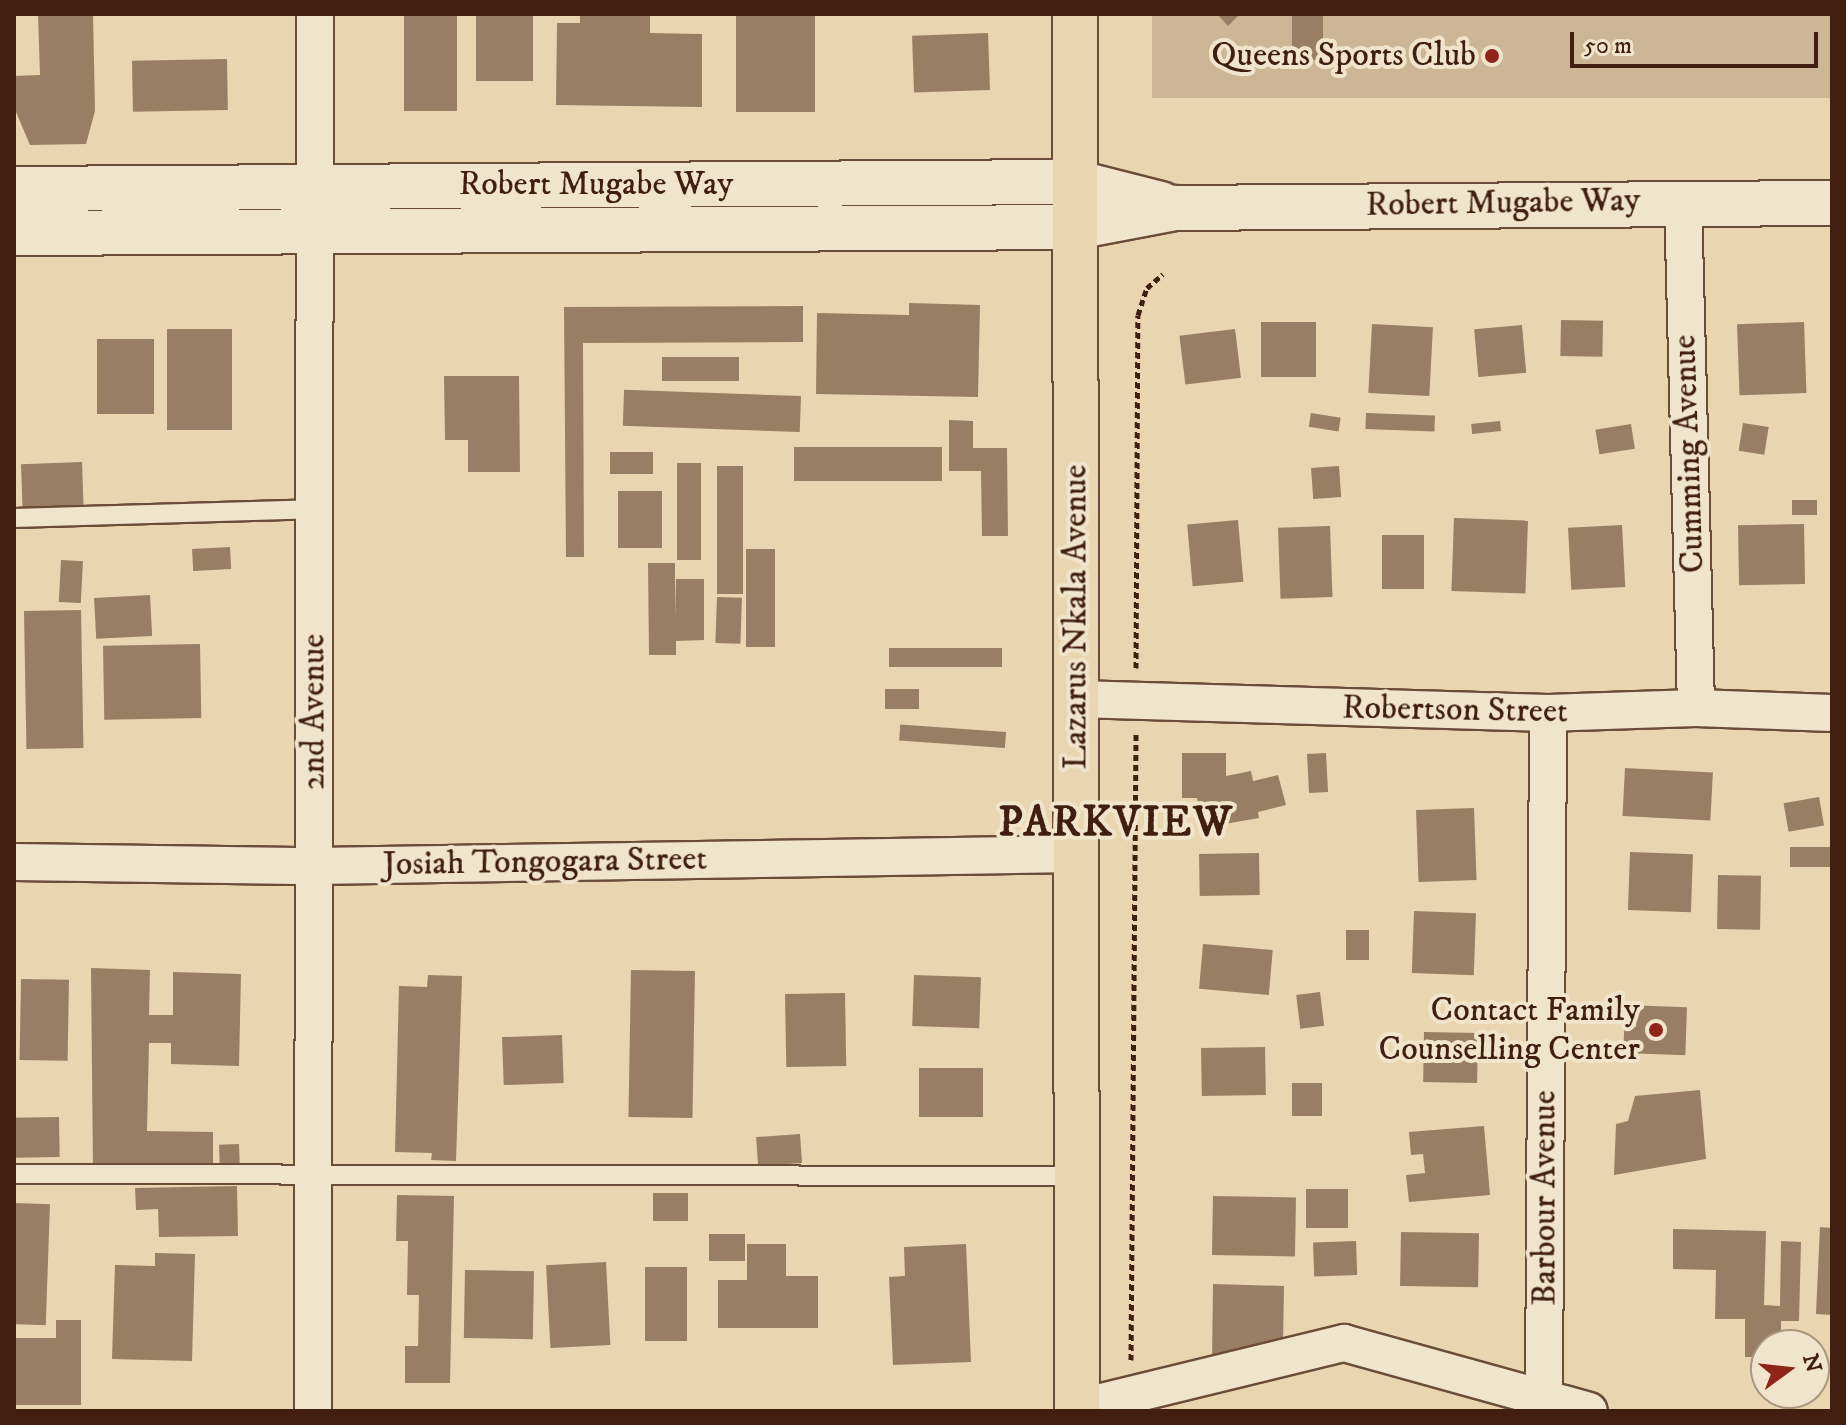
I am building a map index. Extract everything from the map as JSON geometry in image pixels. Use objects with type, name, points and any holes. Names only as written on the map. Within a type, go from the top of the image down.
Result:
[{"type":"highway","name":"Lazarus Nkala Avenue","points":[[1075,14],[1077,1410]]},
{"type":"main road","name":"Robert Mugabe Way","points":[[14,189],[1074,182],[1175,208]]},
{"type":"main road","name":"Robert Mugabe Way","points":[[14,233],[1075,227],[1175,208],[1683,200],[1832,203]]},
{"type":"street","name":"2nd Avenue","points":[[313,1411],[315,14]]},
{"type":"street","name":"Cumming Avenue","points":[[1683,200],[1696,708]]},
{"type":"street","name":"Robertson Street","points":[[1077,699],[1548,713],[1696,708],[1832,713]]},
{"type":"street","name":"Barbour Avenue","points":[[1544,1395],[1548,713]]},
{"type":"street","name":"Josiah Tongogara Street","points":[[14,862],[315,866],[1075,854]]},
{"type":"street","points":[[1077,1410],[1344,1343],[1544,1395],[1589,1411]]},
{"type":"lane","points":[[14,518],[312,509]]},
{"type":"lane","points":[[14,1174],[1078,1176]]},
{"type":"path","points":[[1131,1395],[1138,315],[1147,288],[1163,274]]},
{"type":"shaded area","name":"Queens Sports Club","points":[[1152,14],[1832,14],[1832,98],[1152,98]]},
{"type":"building","points":[[38,14],[93,14],[95,111],[86,144],[30,145],[16,112],[14,76],[40,75]]},
{"type":"building","points":[[404,14],[457,14],[457,111],[404,111]]},
{"type":"building","points":[[476,14],[533,14],[533,81],[476,81]]},
{"type":"building","points":[[580,14],[650,14],[650,33],[702,34],[702,107],[556,105],[557,23],[580,23]]},
{"type":"building","points":[[736,14],[815,14],[815,112],[736,112]]},
{"type":"building","points":[[1217,14],[1240,14],[1228,26]]},
{"type":"building","points":[[1292,14],[1323,14],[1323,60],[1292,60]]},
{"type":"building","points":[[988,33],[990,90],[914,93],[912,36]]},
{"type":"building","points":[[227,59],[228,110],[133,112],[132,61]]},
{"type":"building","points":[[909,303],[980,305],[978,397],[816,394],[817,313],[909,315]]},
{"type":"building","points":[[803,306],[803,342],[583,343],[584,557],[566,557],[564,307]]},
{"type":"building","points":[[1561,320],[1603,321],[1602,357],[1560,356]]},
{"type":"building","points":[[1261,322],[1316,322],[1316,377],[1261,377]]},
{"type":"building","points":[[1804,322],[1806,393],[1740,395],[1737,324]]},
{"type":"building","points":[[1372,324],[1433,327],[1429,396],[1368,393]]},
{"type":"building","points":[[1522,325],[1526,373],[1478,377],[1474,329]]},
{"type":"building","points":[[167,329],[232,329],[232,430],[167,430]]},
{"type":"building","points":[[1235,329],[1241,378],[1185,384],[1179,336]]},
{"type":"building","points":[[97,339],[154,339],[154,414],[97,414]]},
{"type":"building","points":[[662,357],[739,357],[739,381],[662,381]]},
{"type":"building","points":[[444,376],[519,376],[520,472],[468,472],[468,440],[445,440]]},
{"type":"building","points":[[624,390],[801,396],[800,432],[623,426]]},
{"type":"building","points":[[1311,413],[1341,418],[1338,432],[1309,427]]},
{"type":"building","points":[[1366,413],[1435,415],[1434,431],[1365,429]]},
{"type":"building","points":[[949,420],[973,421],[973,448],[1007,448],[1008,536],[982,536],[981,471],[949,471]]},
{"type":"building","points":[[1500,421],[1501,431],[1472,434],[1471,424]]},
{"type":"building","points":[[1743,423],[1769,427],[1764,455],[1739,451]]},
{"type":"building","points":[[1631,424],[1635,449],[1599,454],[1595,430]]},
{"type":"building","points":[[794,447],[942,447],[942,481],[794,481]]},
{"type":"building","points":[[610,452],[653,452],[653,474],[610,474]]},
{"type":"building","points":[[82,462],[84,510],[23,512],[21,464]]},
{"type":"building","points":[[677,463],[701,463],[701,560],[677,560]]},
{"type":"building","points":[[717,466],[743,466],[743,594],[717,594]]},
{"type":"building","points":[[1339,466],[1341,497],[1313,499],[1311,468]]},
{"type":"building","points":[[618,491],[662,491],[662,548],[618,548]]},
{"type":"building","points":[[1792,500],[1817,500],[1817,515],[1792,515]]},
{"type":"building","points":[[1454,518],[1528,521],[1525,594],[1451,591]]},
{"type":"building","points":[[1238,520],[1243,582],[1193,586],[1187,524]]},
{"type":"building","points":[[1804,524],[1805,584],[1739,585],[1738,525]]},
{"type":"building","points":[[1622,525],[1625,587],[1571,590],[1568,528]]},
{"type":"building","points":[[1330,526],[1332,597],[1281,599],[1278,528]]},
{"type":"building","points":[[1382,535],[1424,535],[1424,589],[1382,589]]},
{"type":"building","points":[[230,547],[231,569],[193,571],[192,549]]},
{"type":"building","points":[[746,549],[775,549],[775,647],[746,647]]},
{"type":"building","points":[[61,560],[83,561],[81,603],[59,602]]},
{"type":"building","points":[[648,563],[675,563],[675,616],[676,579],[704,579],[704,640],[676,641],[676,655],[649,655]]},
{"type":"building","points":[[150,595],[152,636],[96,639],[94,598]]},
{"type":"building","points":[[717,597],[742,598],[740,644],[715,643]]},
{"type":"building","points":[[81,610],[83,748],[26,749],[24,611]]},
{"type":"building","points":[[200,644],[201,718],[104,720],[103,646]]},
{"type":"building","points":[[889,648],[1002,648],[1002,667],[889,667]]},
{"type":"building","points":[[885,689],[919,689],[919,709],[885,709]]},
{"type":"building","points":[[900,725],[1006,732],[1005,748],[899,741]]},
{"type":"building","points":[[1182,753],[1226,753],[1226,776],[1251,771],[1253,781],[1278,775],[1286,805],[1258,812],[1259,818],[1202,828],[1197,798],[1182,798]]},
{"type":"building","points":[[1326,753],[1328,792],[1309,793],[1307,754]]},
{"type":"building","points":[[1625,768],[1713,773],[1710,821],[1622,816]]},
{"type":"building","points":[[1819,797],[1824,826],[1789,832],[1784,803]]},
{"type":"building","points":[[1474,808],[1477,880],[1419,882],[1416,810]]},
{"type":"building","points":[[1790,847],[1832,847],[1832,867],[1790,867]]},
{"type":"building","points":[[1630,852],[1693,854],[1691,912],[1628,910]]},
{"type":"building","points":[[1259,853],[1260,895],[1200,896],[1199,854]]},
{"type":"building","points":[[1718,875],[1761,876],[1760,930],[1717,929]]},
{"type":"building","points":[[1414,911],[1476,913],[1474,975],[1412,973]]},
{"type":"building","points":[[1346,930],[1369,930],[1369,960],[1346,960]]},
{"type":"building","points":[[1203,944],[1273,950],[1269,995],[1199,989]]},
{"type":"building","points":[[91,968],[150,970],[149,1015],[173,1015],[173,972],[241,974],[239,1066],[171,1064],[171,1043],[149,1043],[147,1131],[213,1132],[213,1174],[93,1173]]},
{"type":"building","points":[[631,970],[695,971],[692,1118],[628,1117]]},
{"type":"building","points":[[428,975],[462,976],[456,1161],[431,1160],[432,1153],[395,1152],[399,986],[427,987]]},
{"type":"building","points":[[914,975],[981,977],[979,1028],[912,1026]]},
{"type":"building","points":[[21,979],[69,980],[68,1061],[20,1060]]},
{"type":"building","points":[[1320,992],[1324,1026],[1300,1029],[1296,995]]},
{"type":"building","points":[[845,993],[846,1066],[786,1067],[785,994]]},
{"type":"building","name":"Contact Family Counselling Center","points":[[1625,1005],[1687,1007],[1685,1055],[1623,1053]]},
{"type":"building","points":[[1424,1032],[1478,1033],[1477,1083],[1423,1082]]},
{"type":"building","points":[[562,1035],[564,1083],[504,1085],[502,1037]]},
{"type":"building","points":[[1265,1047],[1266,1095],[1202,1096],[1201,1048]]},
{"type":"building","points":[[919,1068],[983,1068],[983,1117],[919,1117]]},
{"type":"building","points":[[1292,1083],[1322,1083],[1322,1116],[1292,1116]]},
{"type":"building","points":[[1700,1090],[1706,1159],[1614,1175],[1616,1124],[1628,1121],[1635,1096]]},
{"type":"building","points":[[59,1117],[60,1157],[15,1158],[14,1118]]},
{"type":"building","points":[[1484,1126],[1490,1195],[1409,1202],[1406,1175],[1425,1173],[1423,1154],[1411,1155],[1409,1132]]},
{"type":"building","points":[[800,1134],[802,1163],[758,1166],[756,1137]]},
{"type":"building","points":[[239,1144],[240,1172],[220,1173],[219,1145]]},
{"type":"building","points":[[237,1186],[238,1236],[159,1237],[158,1209],[136,1210],[135,1188]]},
{"type":"building","points":[[1306,1189],[1348,1189],[1348,1228],[1306,1228]]},
{"type":"building","points":[[653,1193],[688,1193],[688,1221],[653,1221]]},
{"type":"building","points":[[397,1195],[454,1196],[450,1383],[405,1383],[405,1346],[418,1346],[419,1295],[407,1295],[408,1241],[396,1241]]},
{"type":"building","points":[[1213,1196],[1296,1197],[1295,1256],[1212,1255]]},
{"type":"building","points":[[14,1203],[50,1204],[46,1325],[14,1324]]},
{"type":"building","points":[[1820,1227],[1832,1228],[1832,1315],[1816,1314]]},
{"type":"building","points":[[1673,1229],[1766,1231],[1764,1305],[1780,1306],[1781,1241],[1801,1242],[1799,1321],[1781,1321],[1781,1329],[1750,1329],[1750,1357],[1745,1357],[1745,1319],[1715,1319],[1716,1270],[1673,1269]]},
{"type":"building","points":[[1401,1232],[1479,1233],[1478,1287],[1400,1286]]},
{"type":"building","points":[[709,1234],[745,1234],[745,1261],[709,1261]]},
{"type":"building","points":[[1356,1241],[1357,1275],[1314,1276],[1313,1243]]},
{"type":"building","points":[[747,1244],[786,1244],[786,1276],[818,1276],[818,1328],[718,1328],[718,1280],[747,1280]]},
{"type":"building","points":[[966,1244],[971,1362],[893,1365],[889,1277],[905,1276],[904,1247]]},
{"type":"building","points":[[155,1253],[195,1254],[192,1361],[112,1359],[115,1265],[155,1266]]},
{"type":"building","points":[[606,1262],[610,1345],[550,1348],[546,1265]]},
{"type":"building","points":[[645,1267],[687,1267],[687,1341],[645,1341]]},
{"type":"building","points":[[465,1270],[534,1271],[533,1339],[464,1338]]},
{"type":"building","points":[[1213,1284],[1284,1286],[1283,1345],[1248,1345],[1248,1362],[1212,1361]]},
{"type":"building","points":[[56,1320],[81,1320],[81,1405],[14,1405],[14,1338],[56,1338]]},
{"type":"place","name":"Queens Sports Club","points":[[1492,56]]},
{"type":"place","name":"Contact Family Counselling Center","points":[[1656,1030]]},
{"type":"district","name":"PARKVIEW","points":[[1116,823]]}]
